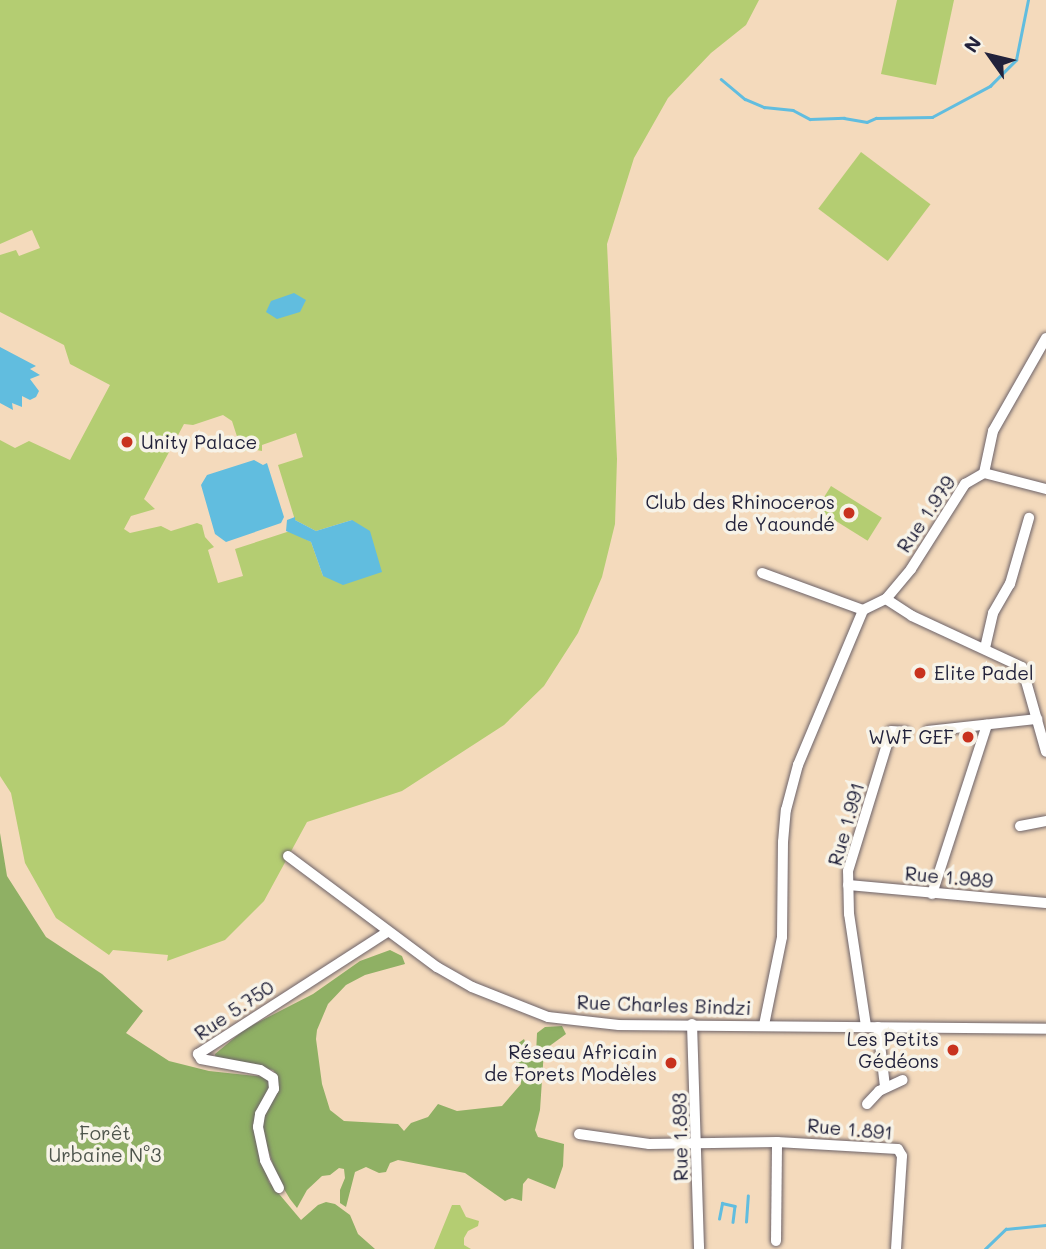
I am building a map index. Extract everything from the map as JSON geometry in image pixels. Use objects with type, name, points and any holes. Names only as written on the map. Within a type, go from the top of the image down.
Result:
[{"type":"street","name":"Rue 1.979","points":[[886,599],[911,569],[965,484],[984,473],[993,431],[1046,338]]},
{"type":"street","points":[[984,473],[1046,489]]},
{"type":"street","points":[[985,648],[993,613],[1010,584],[1029,518]]},
{"type":"street","points":[[762,573],[863,610]]},
{"type":"street","points":[[764,1025],[782,937],[783,842],[791,788],[863,610],[886,599],[912,617],[1022,667],[1046,751]]},
{"type":"street","points":[[928,731],[1037,719]]},
{"type":"street","points":[[932,894],[987,725]]},
{"type":"street","name":"Rue 1.991","points":[[885,1087],[849,914],[848,871],[891,731],[905,732]]},
{"type":"street","points":[[1020,827],[1046,821]]},
{"type":"street","name":"Rue Charles Bindzi","points":[[288,856],[437,967],[472,987],[548,1017],[619,1025],[1046,1029]]},
{"type":"street","name":"Rue 1.989","points":[[848,885],[1046,903]]},
{"type":"street","name":"Rue 5.750","points":[[279,1188],[265,1160],[258,1126],[260,1114],[274,1089],[273,1078],[260,1070],[201,1059],[198,1054],[387,932]]},
{"type":"street","name":"Rue 1.893","points":[[692,1024],[698,1142],[699,1249]]},
{"type":"street","points":[[867,1104],[885,1087],[903,1080]]},
{"type":"street","name":"Rue 1.891","points":[[579,1134],[649,1144],[777,1142],[901,1151],[896,1249]]},
{"type":"street","points":[[776,1241],[777,1142]]},
{"type":"green space","points":[[0,0],[759,0],[746,25],[711,53],[668,98],[634,158],[607,244],[617,459],[615,524],[602,577],[578,633],[544,686],[504,725],[402,791],[307,822],[264,901],[225,940],[167,961],[168,955],[113,950],[109,955],[56,918],[25,863],[11,793],[0,776],[0,440],[15,448],[29,441],[70,460],[110,385],[70,364],[64,345],[0,312],[0,255],[16,250],[19,256],[40,248],[32,230],[0,244]],"holes":[[[223,415],[232,421],[242,452],[252,449],[262,451],[262,445],[296,433],[303,457],[278,465],[295,520],[316,531],[352,520],[323,576],[311,542],[290,531],[235,549],[243,576],[218,583],[208,550],[214,547],[205,537],[202,525],[197,523],[171,531],[161,526],[130,533],[124,529],[131,516],[155,509],[144,499],[184,424],[193,425]]]},
{"type":"green space","points":[[897,0],[954,0],[936,85],[881,74]]},
{"type":"green space","points":[[861,152],[930,204],[888,261],[818,209]]},
{"type":"green space","name":"Club des Rhinoceros de Yaoundé","points":[[831,486],[882,518],[868,541],[817,509]]},
{"type":"green space","name":"Forêt Urbaine N°3","points":[[0,833],[7,876],[46,937],[102,974],[143,1011],[126,1033],[169,1061],[209,1071],[266,1077],[270,1084],[254,1123],[254,1133],[269,1182],[301,1220],[318,1205],[326,1202],[335,1204],[350,1215],[358,1234],[375,1249],[0,1249]]},
{"type":"green space","points":[[390,950],[402,956],[405,964],[365,975],[346,985],[328,1004],[317,1030],[322,1084],[330,1110],[344,1121],[398,1124],[404,1131],[411,1123],[428,1117],[438,1104],[457,1111],[502,1106],[521,1084],[513,1047],[524,1039],[532,1059],[536,1054],[537,1033],[545,1027],[562,1026],[566,1034],[544,1050],[540,1110],[535,1130],[538,1137],[564,1144],[563,1166],[555,1189],[528,1178],[523,1184],[522,1201],[512,1198],[505,1201],[465,1173],[398,1160],[390,1163],[386,1172],[379,1173],[366,1167],[355,1172],[346,1207],[340,1203],[340,1190],[345,1178],[344,1169],[339,1168],[330,1175],[322,1176],[307,1190],[297,1208],[290,1199],[278,1179],[261,1129],[262,1118],[279,1089],[277,1075],[273,1070],[216,1060],[215,1054],[245,1029],[313,994],[360,961]]},
{"type":"green space","points":[[452,1205],[460,1205],[466,1217],[479,1221],[478,1226],[468,1231],[464,1238],[464,1245],[471,1249],[434,1249]]},
{"type":"water","points":[[294,293],[306,300],[300,312],[277,319],[266,312],[271,301]]},
{"type":"water","points":[[0,347],[36,366],[30,369],[40,375],[30,379],[39,391],[36,397],[30,400],[22,396],[22,407],[12,403],[13,410],[0,403]]},
{"type":"water","points":[[254,460],[263,465],[267,463],[284,517],[281,523],[226,542],[215,534],[201,485],[207,475]]},
{"type":"water","points":[[295,517],[295,520],[316,531],[352,520],[370,531],[382,572],[343,585],[323,576],[311,542],[286,531],[287,520]]},
{"type":"waterway","points":[[721,79],[745,99],[764,107],[793,110],[810,119],[844,118],[867,122],[876,118],[932,117],[990,86],[1016,60],[1028,0]]},
{"type":"waterway","points":[[746,1222],[748,1196]]},
{"type":"waterway","points":[[719,1219],[722,1203],[735,1206],[733,1222]]},
{"type":"waterway","points":[[985,1249],[1006,1229],[1046,1225]]},
{"type":"place","name":"Unity Palace","points":[[127,442]]},
{"type":"place","name":"Club des Rhinoceros de Yaoundé","points":[[849,513]]},
{"type":"place","name":"Elite Padel","points":[[920,673]]},
{"type":"place","name":"WWF GEF","points":[[968,737]]},
{"type":"place","name":"Les Petits Gédéons","points":[[953,1050]]},
{"type":"place","name":"Réseau Africain de Forets Modèles","points":[[671,1063]]}]
